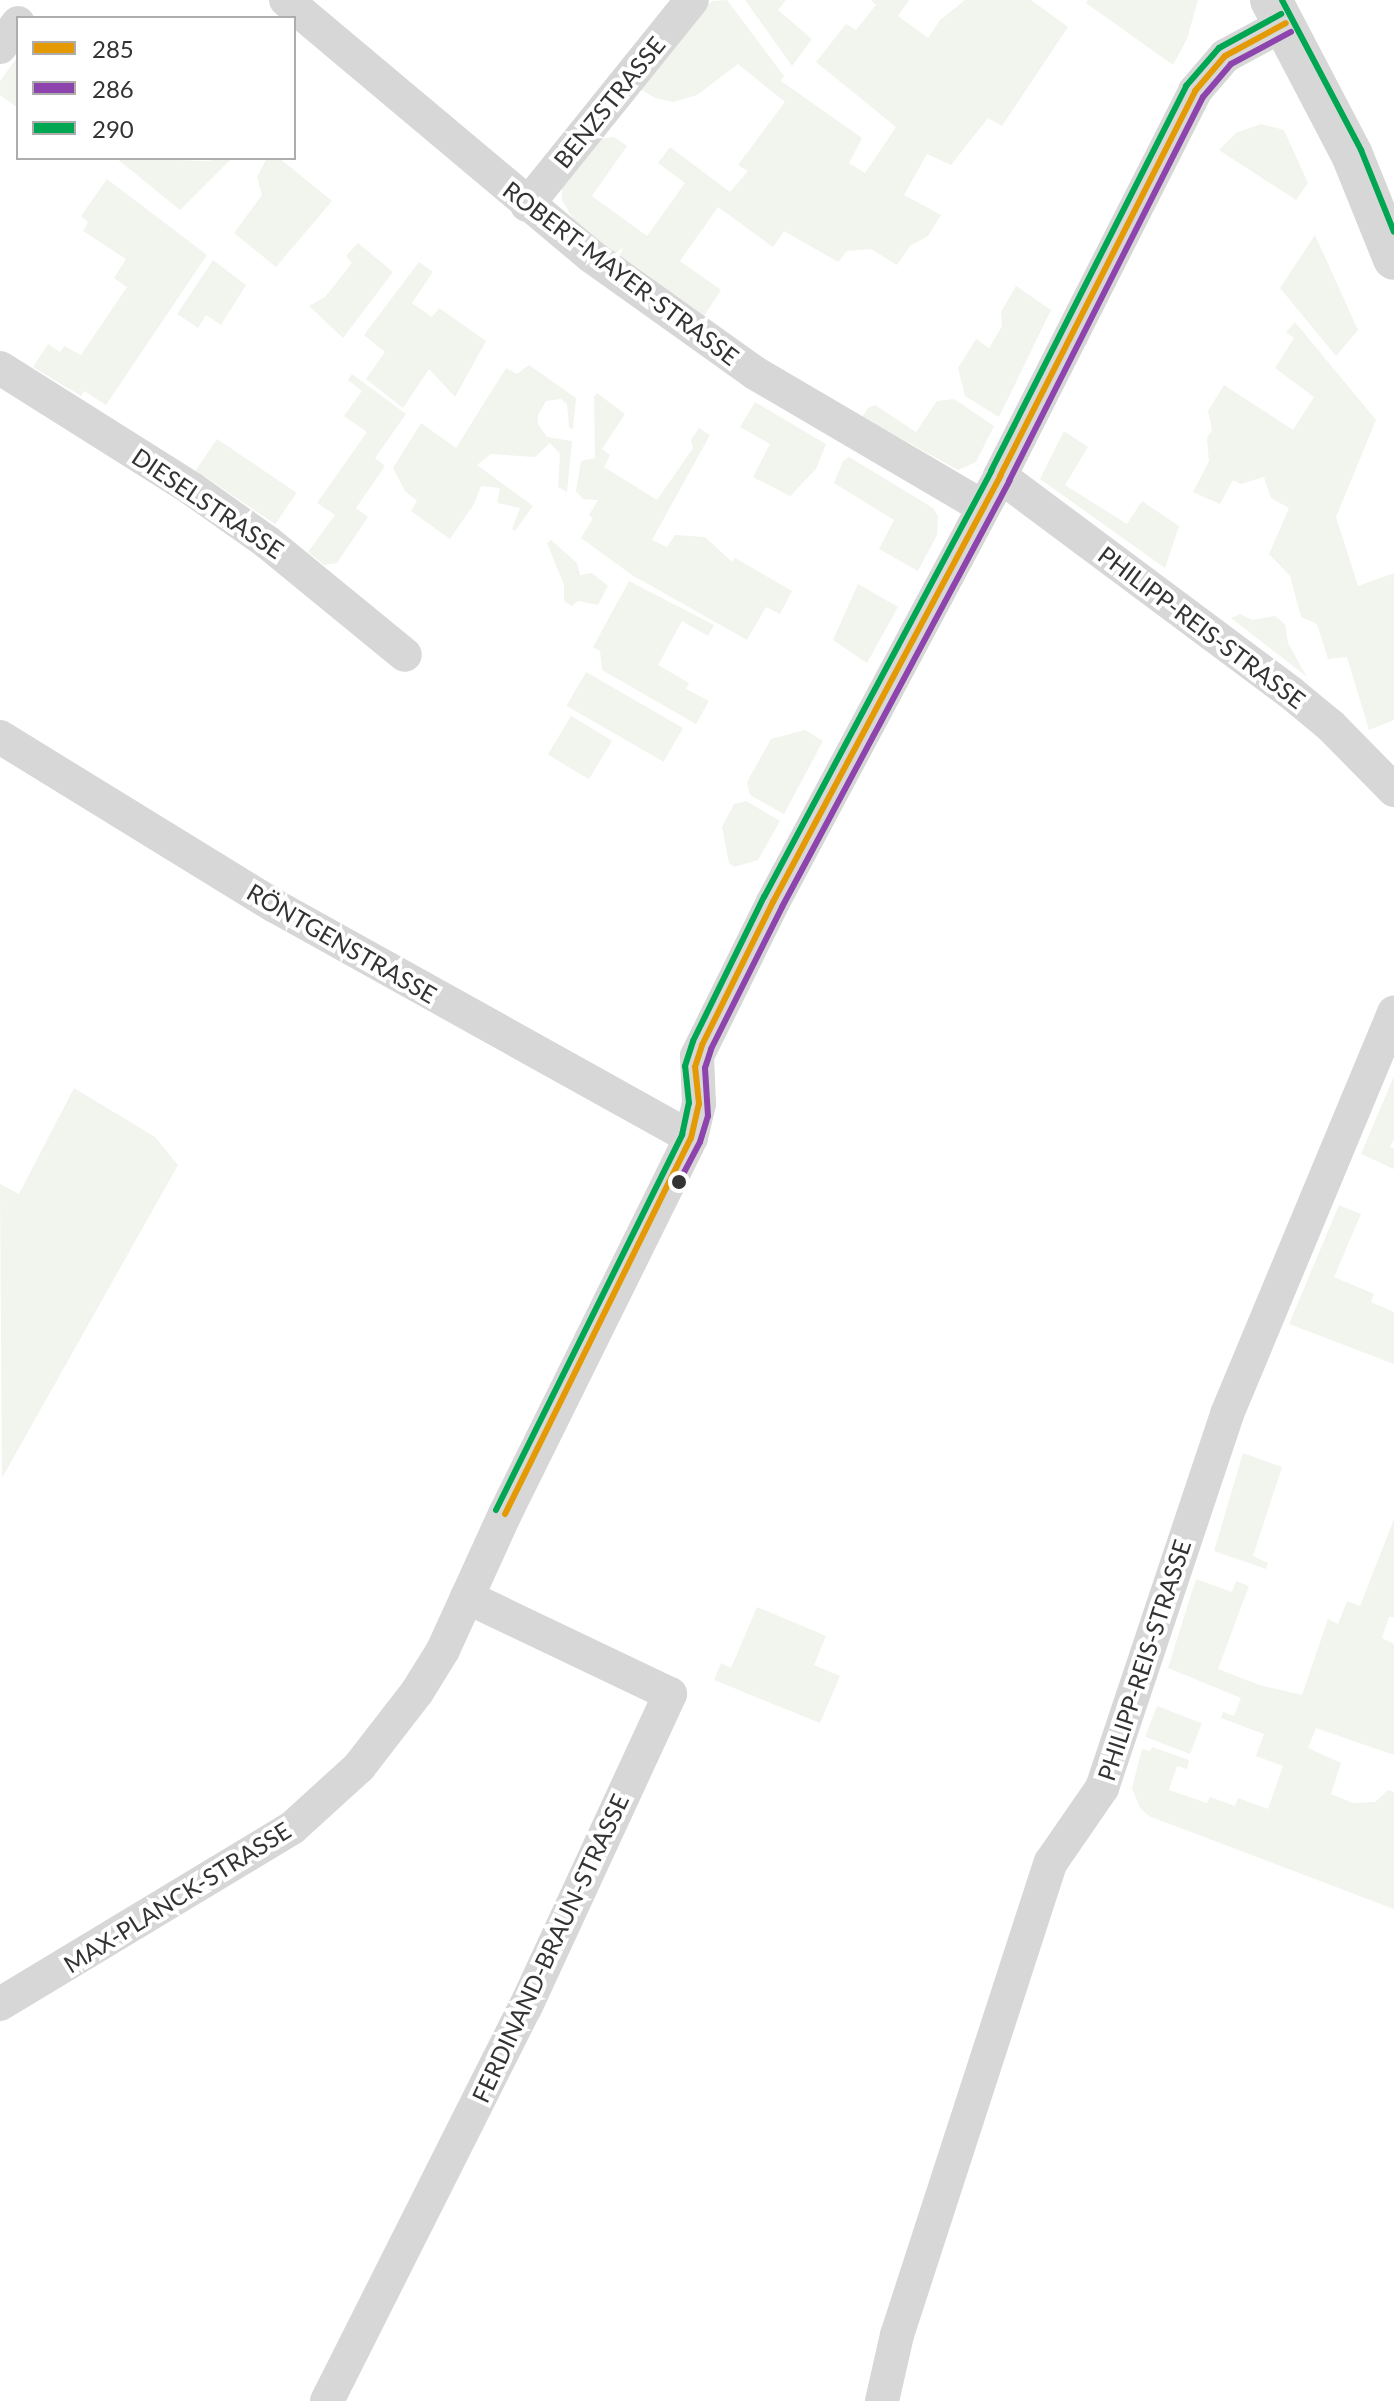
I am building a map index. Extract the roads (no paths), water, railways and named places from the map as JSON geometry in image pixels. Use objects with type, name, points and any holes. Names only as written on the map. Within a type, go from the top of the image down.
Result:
[{"type":"street","name":"ROBERT-MAYER-STRASSE","points":[[286,0],[591,256],[755,373],[983,507]]},
{"type":"street","name":"BENZSTRASSE","points":[[527,205],[692,0]]},
{"type":"street","points":[[1279,12],[1352,155],[1394,259]]},
{"type":"street","name":"MAX-PLANCK-STRASSE","points":[[0,2004],[231,1868],[307,1816],[359,1767],[393,1727],[443,1650],[691,1138],[699,1104],[695,1067],[702,1045],[780,888],[1000,476],[1195,91],[1225,56],[1279,12]]},
{"type":"street","points":[[0,47],[16,26]]},
{"type":"street","name":"DIESELSTRASSE","points":[[0,368],[192,489],[267,542],[405,655]]},
{"type":"street","name":"PHILIPP-REIS-STRASSE","points":[[1000,476],[1291,693],[1331,726],[1394,790]]},
{"type":"street","name":"RÖNTGENSTRASSE","points":[[0,737],[289,913],[691,1138]]},
{"type":"street","name":"PHILIPP-REIS-STRASSE","points":[[882,2401],[897,2335],[1051,1862],[1102,1788],[1227,1414],[1394,1012]]},
{"type":"street","name":"FERDINAND-BRAUN-STRASSE","points":[[327,2401],[525,2008],[670,1694],[467,1597]]}]
